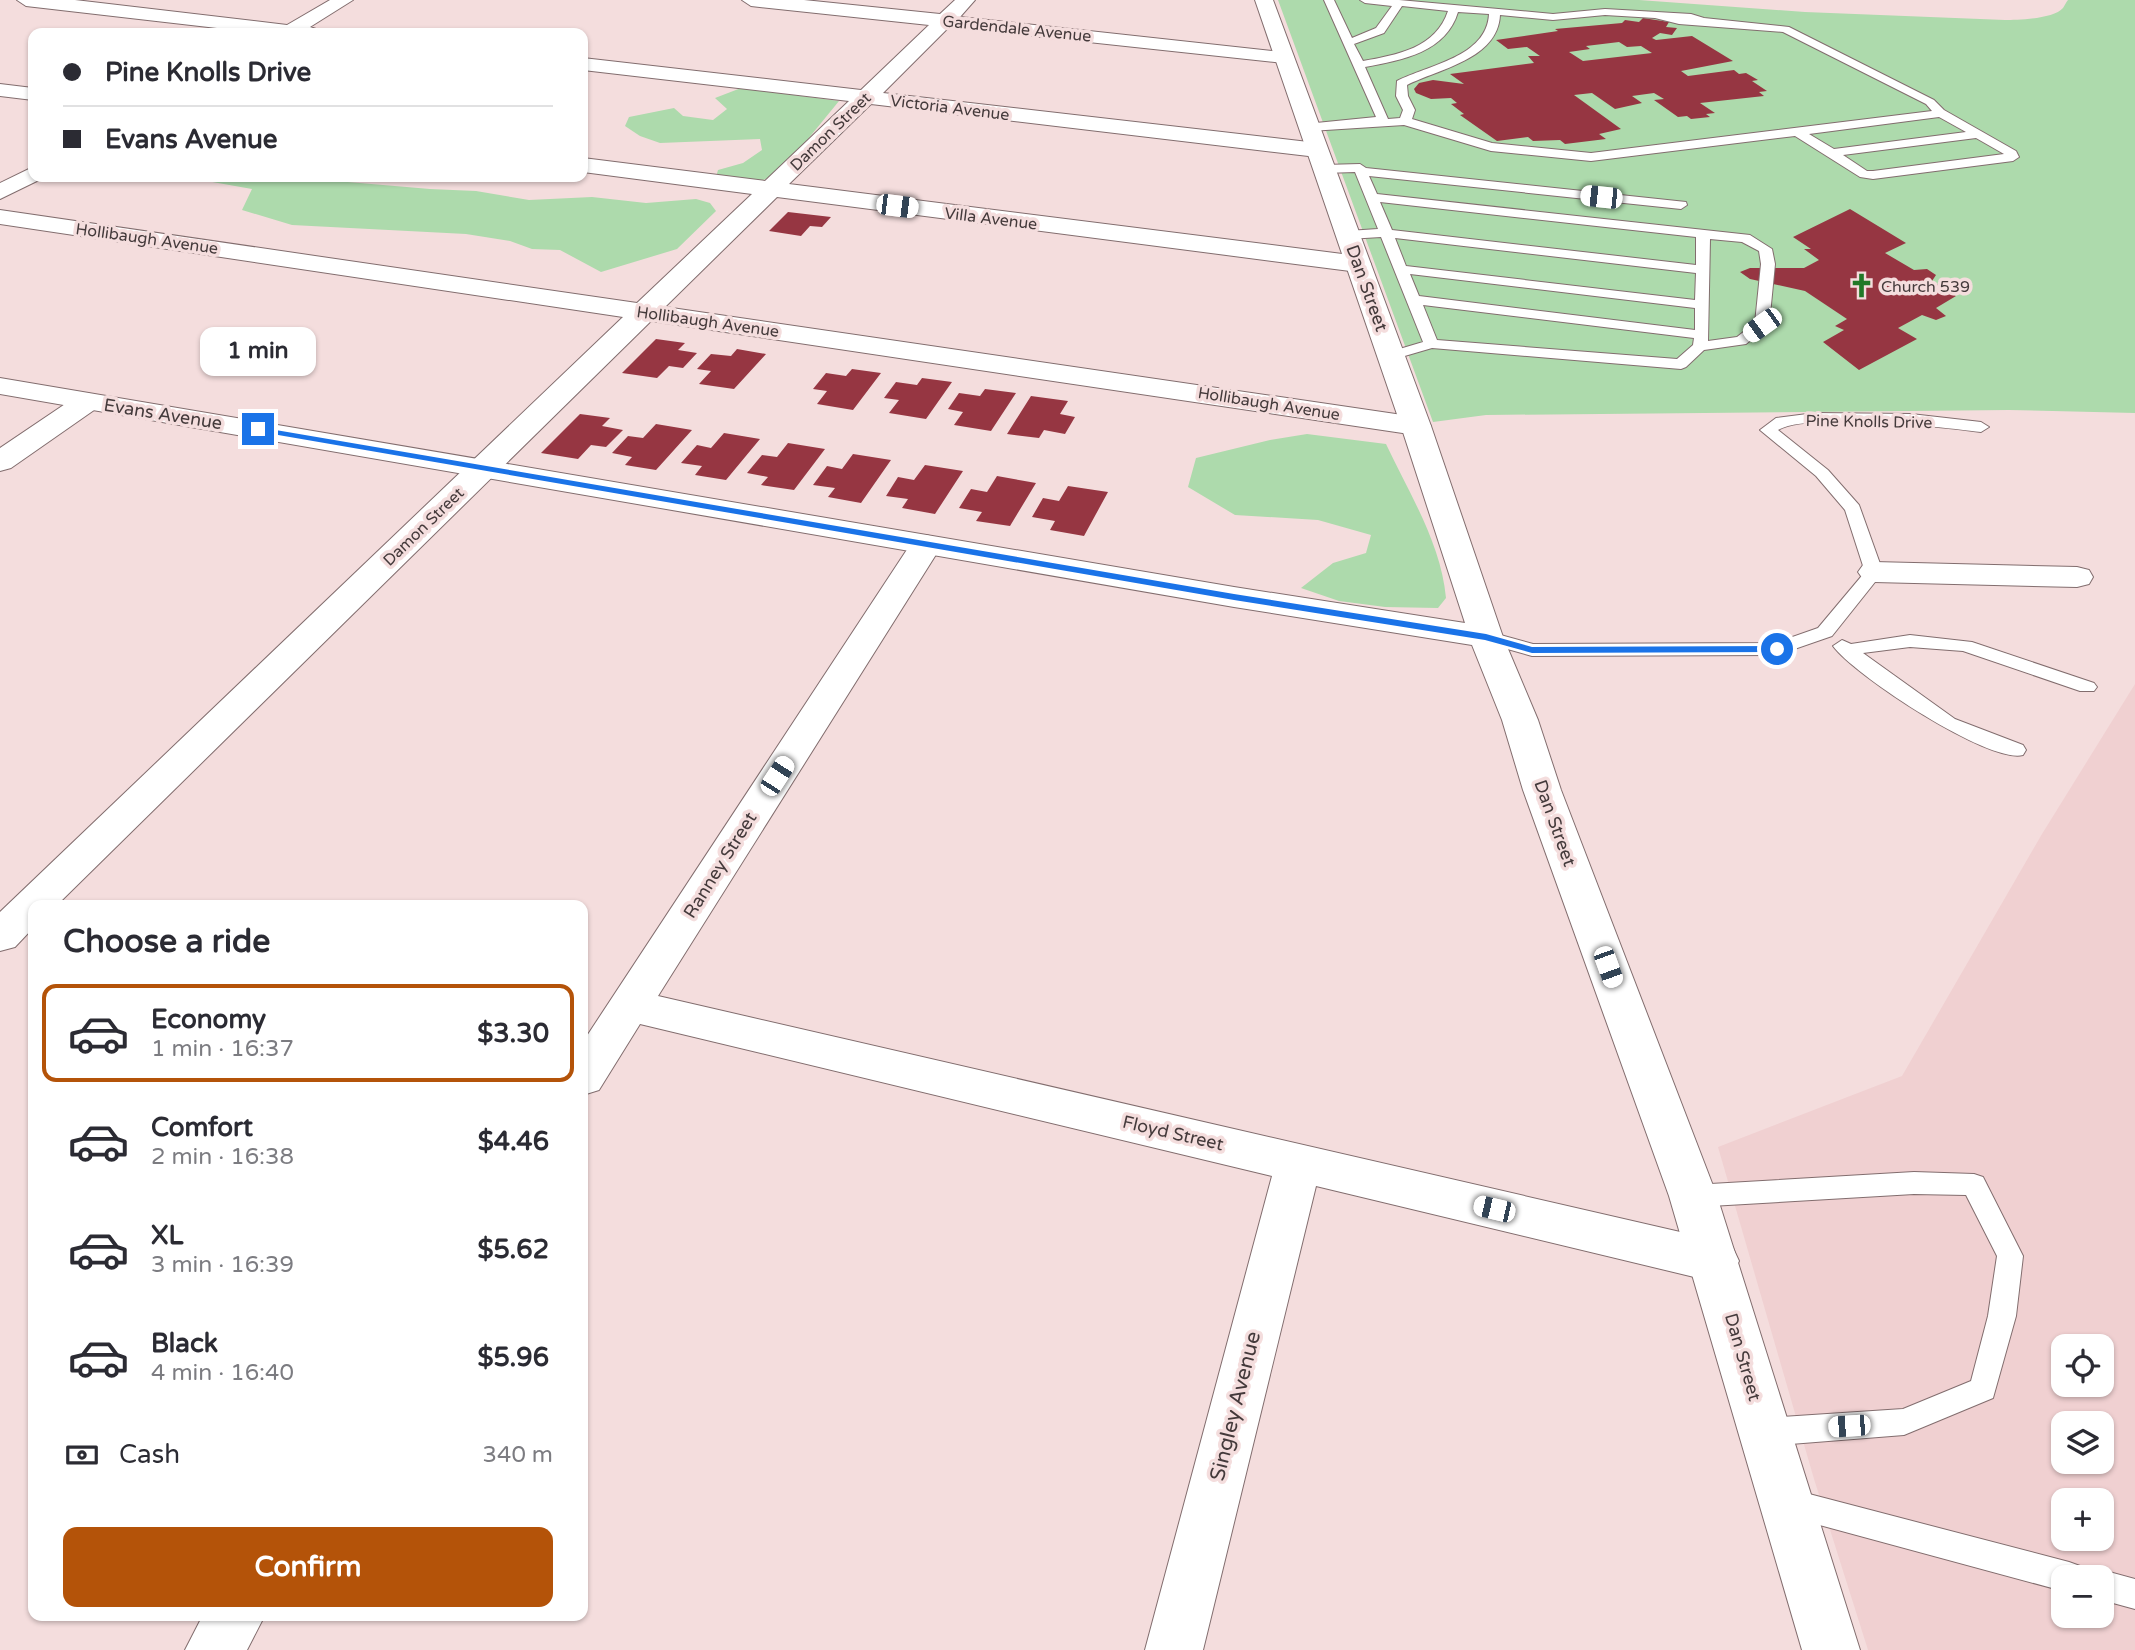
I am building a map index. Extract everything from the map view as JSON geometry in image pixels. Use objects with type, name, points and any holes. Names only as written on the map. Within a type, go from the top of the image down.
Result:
[{"type":"street","points":[[26,0],[254,28]]},
{"type":"street","points":[[302,28],[344,0]]},
{"type":"street","name":"Gardendale Avenue","points":[[751,0],[956,10],[1284,57]]},
{"type":"street","name":"Dan Street","points":[[1264,0],[1416,426],[1486,637],[1520,720],[1547,803],[1693,1196],[1715,1261],[1831,1650]]},
{"type":"street","name":"Damon Street","points":[[37,900],[956,10]]},
{"type":"street","name":"Victoria Avenue","points":[[588,65],[1317,149]]},
{"type":"street","points":[[0,90],[28,93]]},
{"type":"street","name":"Villa Avenue","points":[[588,166],[1358,264]]},
{"type":"street","points":[[0,192],[28,177]]},
{"type":"street","name":"Hollibaugh Avenue","points":[[0,217],[1416,426]]},
{"type":"street","name":"Evans Avenue","points":[[0,386],[926,545],[1486,637]]},
{"type":"street","points":[[0,462],[87,402]]},
{"type":"street","name":"Ranney Street","points":[[588,1072],[926,545]]},
{"type":"street","points":[[1874,572],[2077,577]]},
{"type":"street","name":"Damon Street","points":[[0,936],[28,909]]},
{"type":"street","name":"Floyd Street","points":[[632,1006],[1715,1261]]},
{"type":"street","name":"Singley Avenue","points":[[1174,1650],[1255,1325],[1299,1162]]},
{"type":"street","points":[[214,1650],[232,1621]]},
{"type":"lane","points":[[1329,0],[1380,111],[1382,118],[1378,122]]},
{"type":"lane","points":[[1364,0],[1553,17],[1605,12],[1785,29],[1930,102],[1940,112],[2013,157],[1864,174],[1798,132]]},
{"type":"lane","points":[[1348,42],[1372,37],[1389,24],[1398,3]]},
{"type":"lane","points":[[1359,65],[1389,60],[1431,44],[1447,28],[1454,8]]},
{"type":"lane","points":[[1405,121],[1409,110],[1402,96],[1401,83],[1470,52],[1486,39],[1493,29],[1494,12]]},
{"type":"lane","points":[[1431,344],[1362,171],[1317,149],[1347,127],[1405,121],[1492,147],[1591,157],[1933,116],[1940,112]]},
{"type":"lane","points":[[1833,153],[1979,134]]},
{"type":"lane","points":[[1362,171],[1681,205]]},
{"type":"lane","points":[[1372,197],[1745,238],[1765,249],[1768,264],[1762,325],[1741,341],[1701,340],[1413,300]]},
{"type":"lane","points":[[1348,235],[1385,233],[1702,270]]},
{"type":"lane","points":[[1391,356],[1431,344],[1681,364],[1701,340],[1703,234]]},
{"type":"lane","points":[[1400,269],[1702,305]]},
{"type":"lane","name":"Pine Knolls Drive","points":[[1874,572],[1853,509],[1822,473],[1768,430],[1782,421],[1815,418],[1911,419],[1981,427]]},
{"type":"lane","points":[[1486,637],[1532,650],[1777,649],[1825,632],[1874,572]]},
{"type":"lane","points":[[1825,632],[1885,680],[1948,723],[2016,750]]},
{"type":"lane","points":[[1847,650],[1910,641],[1965,646],[2087,687]]},
{"type":"lane","points":[[1693,1196],[1913,1183],[1974,1185],[2010,1255],[2002,1316],[1983,1389],[1904,1422],[1766,1432]]},
{"type":"lane","points":[[1786,1502],[2051,1572]]},
{"type":"lane","points":[[2114,1589],[2135,1594]]},
{"type":"shaded area","points":[[2135,684],[2135,1650],[1868,1650],[1814,1479],[1718,1147],[1902,1076],[2042,834]]},
{"type":"green space","points":[[1278,0],[1639,0],[1805,12],[2005,20],[2052,15],[2063,8],[2068,0],[2135,0],[2135,413],[2009,410],[1486,415],[1433,422]]},
{"type":"green space","points":[[741,88],[839,101],[786,166],[754,184],[716,177],[718,170],[743,163],[762,150],[760,139],[660,143],[640,136],[625,126],[629,117],[674,108],[683,116],[713,120],[727,109],[715,98]]},
{"type":"green space","points":[[212,182],[348,182],[476,191],[529,200],[592,197],[646,203],[696,199],[710,203],[716,211],[677,249],[601,272],[560,250],[532,249],[510,241],[466,234],[292,225],[242,210],[252,189]]},
{"type":"green space","points":[[1307,434],[1386,444],[1423,519],[1438,558],[1446,598],[1438,608],[1385,607],[1339,601],[1301,588],[1333,563],[1366,553],[1371,535],[1318,520],[1235,515],[1188,487],[1196,458]]},
{"type":"building","points":[[1643,18],[1669,22],[1666,27],[1677,28],[1672,35],[1660,33],[1652,38],[1656,40],[1692,36],[1733,61],[1681,71],[1688,76],[1734,70],[1758,80],[1752,81],[1767,91],[1759,92],[1764,96],[1700,103],[1715,113],[1706,114],[1710,117],[1691,119],[1687,116],[1678,117],[1654,100],[1664,99],[1654,93],[1632,96],[1642,103],[1615,109],[1592,93],[1574,95],[1621,129],[1599,134],[1606,139],[1565,144],[1560,140],[1533,141],[1528,137],[1497,141],[1460,115],[1464,114],[1451,104],[1457,103],[1451,98],[1431,99],[1416,93],[1414,89],[1419,83],[1433,80],[1464,84],[1450,74],[1534,63],[1528,56],[1540,56],[1527,47],[1508,49],[1496,40],[1558,31],[1555,29],[1622,23],[1625,20],[1639,22]],"holes":[[[1619,42],[1627,47],[1641,46],[1652,53],[1583,61],[1569,52],[1590,49],[1586,46]]]},
{"type":"building","name":"Church 539","points":[[1850,209],[1906,243],[1885,253],[1914,270],[1927,269],[1936,275],[1932,281],[1956,296],[1936,308],[1946,316],[1936,320],[1922,315],[1898,328],[1917,339],[1859,370],[1823,342],[1844,330],[1835,326],[1847,319],[1805,291],[1750,279],[1740,272],[1750,268],[1804,268],[1819,260],[1804,249],[1811,249],[1793,237]]},
{"type":"building","points":[[788,212],[831,217],[822,227],[810,226],[801,236],[769,231]]},
{"type":"building","points":[[656,339],[685,343],[678,350],[697,353],[683,368],[669,366],[657,378],[622,373]]},
{"type":"building","points":[[737,349],[766,354],[734,389],[699,384],[711,371],[697,369],[711,354],[731,356]]},
{"type":"building","points":[[852,369],[881,373],[853,410],[817,404],[827,391],[813,389],[826,373],[846,376]]},
{"type":"building","points":[[922,378],[952,382],[926,419],[889,413],[899,400],[884,398],[896,382],[917,385]]},
{"type":"building","points":[[985,389],[1016,393],[991,431],[954,425],[963,412],[948,409],[959,393],[980,396]]},
{"type":"building","points":[[1031,396],[1068,401],[1060,414],[1075,417],[1065,434],[1044,430],[1039,438],[1007,434]]},
{"type":"building","points":[[580,414],[610,418],[602,426],[623,430],[606,447],[591,445],[578,459],[541,453]]},
{"type":"building","points":[[656,424],[692,430],[656,470],[625,465],[632,457],[612,453],[628,436],[643,438]]},
{"type":"building","points":[[724,433],[760,439],[726,480],[695,475],[702,466],[681,463],[697,445],[711,448]]},
{"type":"building","points":[[788,443],[825,449],[794,490],[761,485],[768,477],[747,473],[762,455],[777,457]]},
{"type":"building","points":[[853,454],[891,460],[861,503],[828,497],[835,488],[813,485],[827,466],[842,469]]},
{"type":"building","points":[[925,465],[963,471],[935,514],[902,508],[908,499],[886,496],[898,477],[914,480]]},
{"type":"building","points":[[997,476],[1036,483],[1010,526],[976,521],[982,512],[959,508],[971,489],[987,492]]},
{"type":"building","points":[[1068,486],[1108,492],[1084,536],[1050,530],[1055,521],[1032,517],[1043,498],[1059,501]]},
{"type":"place","name":"Church 539","points":[[1861,286]]},
{"type":"route","points":[[258,429],[926,545],[1436,631],[1486,637],[1532,650],[1777,649]]}]
